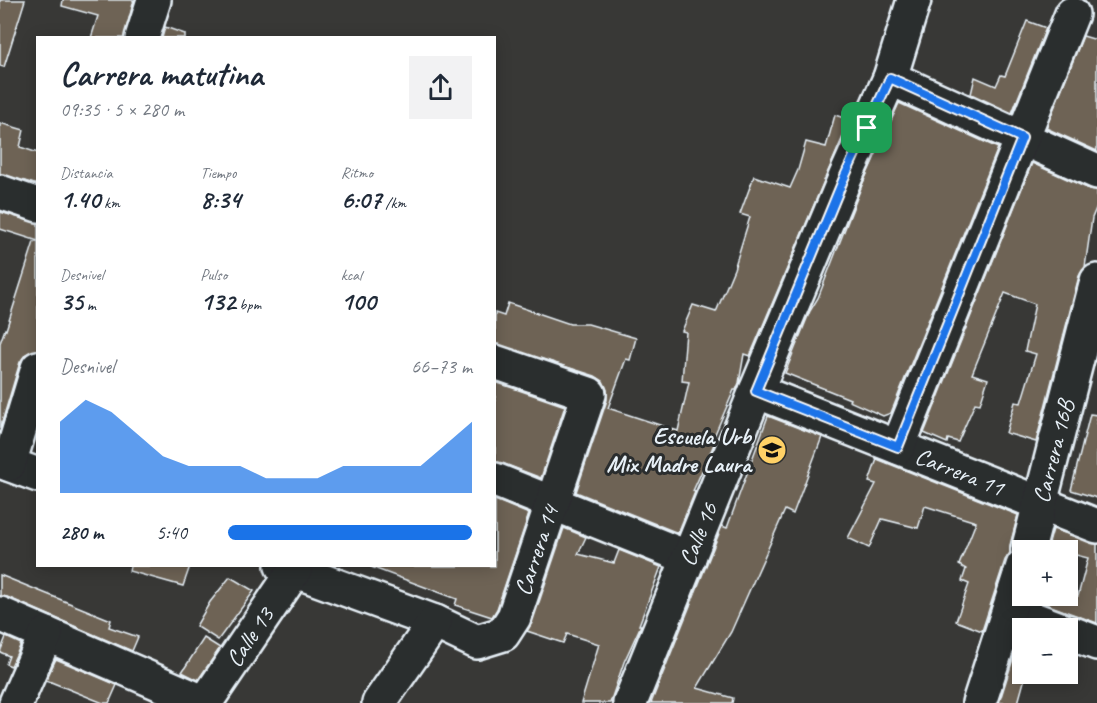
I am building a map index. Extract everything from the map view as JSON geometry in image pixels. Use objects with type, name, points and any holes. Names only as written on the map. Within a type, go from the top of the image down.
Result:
[{"type":"street","points":[[143,36],[154,0]]},
{"type":"street","name":"Calle 16","points":[[630,703],[844,178],[890,78],[914,0]]},
{"type":"street","points":[[898,447],[1072,14]]},
{"type":"street","points":[[890,78],[1097,172]]},
{"type":"street","points":[[0,192],[36,204]]},
{"type":"street","name":"Carrera 16B","points":[[1031,540],[1089,344],[1097,281]]},
{"type":"street","name":"Carrera 14","points":[[435,622],[477,642],[503,634],[514,617],[589,394],[496,362]]},
{"type":"street","points":[[15,466],[36,377]]},
{"type":"street","name":"Carrera 11","points":[[756,391],[1097,526]]},
{"type":"street","points":[[496,480],[689,558]]},
{"type":"street","points":[[288,568],[435,622],[379,703]]},
{"type":"street","name":"Calle 13","points":[[205,703],[288,568]]},
{"type":"street","points":[[979,703],[1012,601]]},
{"type":"street","points":[[1009,610],[1031,618]]},
{"type":"street","points":[[0,614],[205,703]]},
{"type":"street","points":[[16,703],[46,634]]},
{"type":"street","points":[[1078,636],[1097,643]]},
{"type":"building","points":[[0,0],[25,0],[4,67],[0,66]]},
{"type":"building","points":[[63,0],[134,0],[125,36],[92,36],[98,16],[62,6]]},
{"type":"building","points":[[1027,21],[1046,28],[1012,113],[971,94],[975,77],[996,86],[1001,75],[1005,76]]},
{"type":"building","points":[[165,27],[185,34],[185,36],[163,36]]},
{"type":"building","points":[[1083,36],[1097,40],[1097,151],[1046,128]]},
{"type":"building","points":[[899,103],[998,148],[891,413],[883,416],[849,401],[850,399],[785,373],[810,311],[818,298],[862,185]]},
{"type":"building","points":[[835,115],[850,120],[750,356],[744,354],[739,383],[712,441],[715,442],[693,491],[695,492],[678,533],[576,492],[607,400],[607,390],[603,381],[595,376],[496,344],[496,313],[504,316],[508,303],[570,324],[588,324],[636,338],[630,360],[626,359],[608,408],[678,431],[689,382],[682,381],[686,332],[682,331],[693,305],[716,312],[734,269],[750,217],[740,214],[754,176],[790,188],[806,142],[826,147]]},
{"type":"building","points":[[0,123],[24,130],[20,147],[36,152],[36,184],[0,174]]},
{"type":"building","points":[[1032,163],[1089,189],[1097,190],[1097,206],[1092,218],[1085,267],[1079,276],[1036,442],[1006,433],[1015,402],[1021,403],[1036,354],[1025,351],[1035,304],[1005,293],[972,374],[988,379],[980,404],[975,403],[958,442],[948,439],[947,443],[924,433]]},
{"type":"building","points":[[0,212],[36,222],[36,240],[0,229]]},
{"type":"building","points":[[34,242],[36,242],[36,351],[26,354],[20,362],[0,429],[0,343]]},
{"type":"building","points":[[496,382],[565,406],[541,478],[496,462]]},
{"type":"building","points":[[1090,414],[1097,415],[1097,498],[1071,490]]},
{"type":"building","points":[[768,416],[822,437],[793,514],[785,510],[731,632],[697,688],[733,698],[732,703],[651,703],[722,526],[727,528]]},
{"type":"building","points":[[877,459],[1018,515],[1010,553],[1005,560],[982,631],[956,621],[969,584],[962,581],[966,569],[959,565],[976,522],[925,506],[918,528],[882,519],[869,548],[848,538],[876,484],[869,482]]},
{"type":"building","points":[[496,500],[529,514],[497,609],[492,617],[455,605],[457,599],[371,567],[496,567]]},
{"type":"building","points":[[564,528],[586,537],[578,554],[614,563],[619,550],[661,567],[610,703],[581,703],[599,644],[567,634],[563,643],[527,631],[532,623]]},
{"type":"building","points":[[1053,529],[1097,544],[1097,623],[1051,606],[1078,606],[1078,596],[1088,558],[1078,556],[1078,540],[1050,540]]},
{"type":"building","points":[[130,567],[190,567],[183,586],[129,571]]},
{"type":"building","points":[[0,575],[111,620],[109,627],[138,637],[132,651],[0,596]]},
{"type":"building","points":[[230,577],[254,591],[218,640],[196,626],[210,602]]},
{"type":"building","points":[[6,637],[21,644],[11,666],[6,664],[9,656],[0,652]]},
{"type":"building","points":[[204,638],[220,648],[198,680],[182,672]]},
{"type":"building","points":[[56,659],[117,685],[109,703],[103,703],[46,680]]},
{"type":"building","points":[[1012,662],[1012,684],[1023,684],[1018,703],[999,703]]},
{"type":"place","name":"Escuela Urb Mix Madre Laura","points":[[772,450]]},
{"type":"route","points":[[890,78],[1022,138],[898,447],[756,391],[867,128],[890,78]]}]
